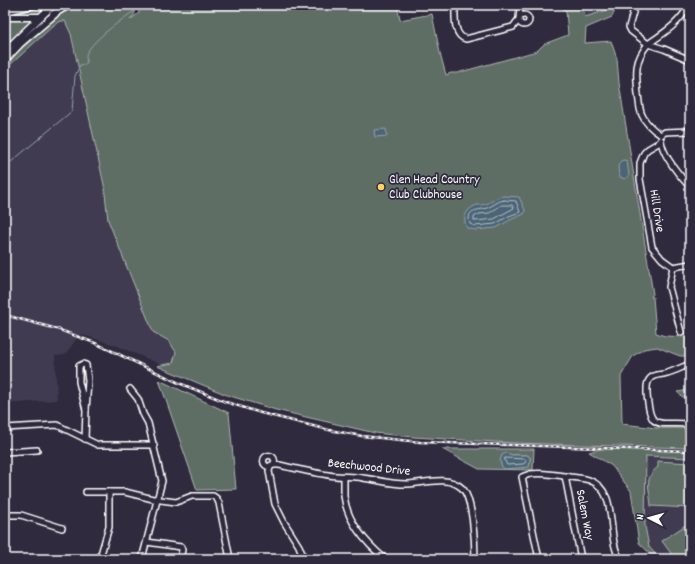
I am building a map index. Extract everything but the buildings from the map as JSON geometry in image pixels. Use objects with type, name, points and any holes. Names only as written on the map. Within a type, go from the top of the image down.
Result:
[{"type":"main road","points":[[5,11],[33,5]]},
{"type":"main road","points":[[5,51],[53,5]]},
{"type":"main road","points":[[5,60],[21,43],[55,14],[69,5]]},
{"type":"main road","points":[[5,17],[39,17],[55,14]]},
{"type":"street","points":[[455,5],[456,27],[459,34],[463,38],[469,38],[513,27],[520,18],[519,5]]},
{"type":"street","points":[[635,5],[629,27],[631,31],[648,44],[671,51],[690,60]]},
{"type":"street","points":[[661,135],[647,123],[641,113],[636,68],[642,51],[648,44],[666,32],[679,20],[689,5]]},
{"type":"street","points":[[661,135],[667,132],[690,130]]},
{"type":"street","points":[[661,135],[660,142],[670,160],[690,187]]},
{"type":"street","name":"Hill Drive","points":[[660,142],[644,153],[640,163],[640,179],[652,247],[662,259],[673,267]]},
{"type":"street","points":[[681,332],[669,287],[673,267],[690,264]]},
{"type":"street","points":[[85,439],[88,381],[86,365],[83,364],[79,366],[79,382],[86,410]]},
{"type":"street","points":[[690,364],[668,373],[657,375],[649,380],[647,388],[648,407],[650,416],[653,420],[657,423],[690,424]]},
{"type":"street","points":[[130,389],[138,399],[143,414],[147,420],[162,481],[142,559]]},
{"type":"street","points":[[5,428],[57,425],[98,446],[154,445]]},
{"type":"street","points":[[5,452],[37,450]]},
{"type":"street","name":"Beechwood Drive","points":[[304,559],[299,546],[275,504],[269,471],[271,466],[279,465],[318,473],[363,478],[395,484],[440,481],[452,482],[458,485],[465,492],[470,506],[475,559]]},
{"type":"street","points":[[539,559],[522,477],[530,474],[588,479],[599,485],[610,508],[613,539],[617,555],[620,559]]},
{"type":"street","name":"Salem Way","points":[[565,476],[581,559]]},
{"type":"street","points":[[344,477],[344,496],[352,520],[368,542],[385,559]]},
{"type":"street","points":[[86,492],[125,492],[179,502],[190,497],[213,496],[217,499],[230,559]]},
{"type":"street","points":[[84,559],[97,558],[101,554],[109,526],[109,492]]},
{"type":"street","points":[[5,515],[21,515],[62,528]]},
{"type":"street","points":[[147,542],[181,547],[182,550],[180,559]]},
{"type":"shaded area","points":[[582,5],[615,5],[604,11],[585,17]]},
{"type":"shaded area","points":[[67,18],[109,208],[190,340],[183,374],[115,345],[80,334],[65,355],[55,356],[57,400],[5,404],[5,19]]},
{"type":"shaded area","points":[[646,456],[690,458],[690,559],[660,559],[649,547],[645,526]]},
{"type":"green space","points":[[5,5],[54,5],[5,50],[5,11],[7,10]]},
{"type":"green space","points":[[72,5],[137,5],[134,15],[130,20],[139,13],[138,5],[397,5],[400,20],[432,14],[446,75],[537,51],[544,44],[568,35],[566,11],[558,5],[582,5],[585,17],[604,11],[615,5],[627,5],[616,8],[612,17],[586,28],[585,43],[611,41],[617,59],[619,83],[653,294],[651,297],[653,297],[656,333],[665,336],[690,337],[690,356],[680,356],[657,347],[644,349],[633,356],[621,376],[622,424],[657,428],[690,428],[690,448],[513,443],[413,437],[375,433],[276,410],[227,395],[157,366],[173,363],[176,352],[169,341],[153,332],[108,220],[104,185],[71,34],[65,21],[61,21],[54,25],[10,65],[9,71],[5,74],[5,64],[49,23]]},
{"type":"green space","points":[[159,380],[229,413],[236,489],[197,490]]},
{"type":"green space","points":[[690,390],[690,398],[683,397],[677,392]]},
{"type":"green space","points":[[603,448],[690,451],[690,458],[646,456],[645,526],[649,547],[660,559],[656,559],[639,543],[631,491],[612,466],[589,452]]},
{"type":"green space","points":[[442,449],[534,449],[533,470],[479,469]],"holes":[[[506,453],[512,455],[527,455],[530,457],[530,464],[523,468],[519,467]]]},
{"type":"green space","points":[[658,461],[690,463],[690,508],[651,506],[648,485],[650,475],[658,467]]},
{"type":"green space","points":[[690,522],[690,559],[675,559],[662,541]]},
{"type":"water","points":[[386,129],[387,136],[375,137],[374,130]]},
{"type":"water","points":[[624,160],[627,161],[629,176],[625,179],[620,177],[618,169],[620,162]]},
{"type":"water","points":[[498,197],[519,197],[525,210],[524,214],[496,228],[475,230],[467,228],[465,217],[470,209],[477,205],[486,204]]},
{"type":"water","points":[[506,453],[512,455],[527,455],[530,457],[529,467],[505,469],[502,467],[500,461],[502,455]]},
{"type":"waterway","points":[[5,167],[72,111],[75,76],[80,65],[86,64],[86,55],[89,49],[112,27],[144,5]]},
{"type":"railway","points":[[5,315],[57,329],[95,343],[179,383],[226,402],[261,413],[329,430],[362,436],[420,442],[690,451]]},
{"type":"place","name":"Glen Head Country Club Clubhouse","points":[[381,187]]}]
